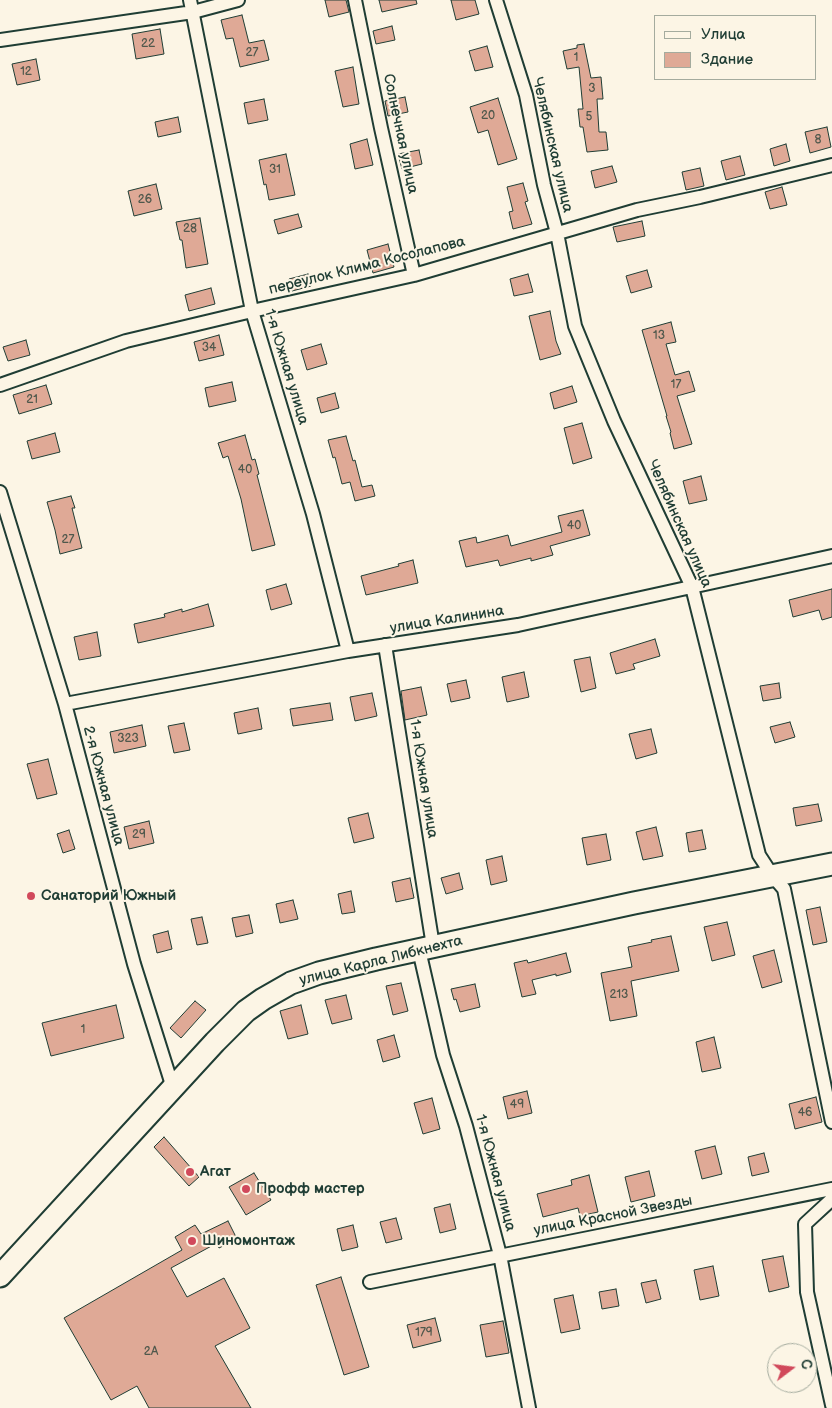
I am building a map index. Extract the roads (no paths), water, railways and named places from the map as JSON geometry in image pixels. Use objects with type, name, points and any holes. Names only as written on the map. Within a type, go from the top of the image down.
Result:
[{"type":"main road","name":"улица Карла Либкнехта","points":[[4,1266],[246,1011],[291,983],[319,973],[426,948],[832,864]]},
{"type":"street","points":[[0,40],[191,6],[238,0]]},
{"type":"street","name":"Солнечная улица","points":[[355,0],[414,275]]},
{"type":"street","name":"Челябинская улица","points":[[496,0],[526,95],[575,326],[614,421],[692,587],[760,856],[784,889],[832,1122]]},
{"type":"street","name":"1-я Южная улица","points":[[191,6],[252,311],[313,514],[348,651]]},
{"type":"street","name":"переулок Клима Косолапова","points":[[0,385],[126,341],[414,275],[637,210],[832,165]]},
{"type":"street","name":"2-я Южная улица","points":[[0,492],[65,704],[134,964],[174,1088]]},
{"type":"street","name":"улица Калинина","points":[[65,704],[348,651],[518,626],[832,556]]},
{"type":"street","name":"1-я Южная улица","points":[[385,646],[426,948],[444,1055],[466,1126],[500,1255],[529,1408]]},
{"type":"street","name":"улица Красной Звезды","points":[[370,1282],[832,1189]]},
{"type":"street","points":[[832,1199],[805,1224],[807,1292],[832,1405]]},
{"type":"place","name":"Санаторий Южный","points":[[31,896]]},
{"type":"place","name":"Агат","points":[[190,1172]]},
{"type":"place","name":"Профф мастер","points":[[246,1189]]},
{"type":"place","name":"Шиномонтаж","points":[[192,1241]]}]
